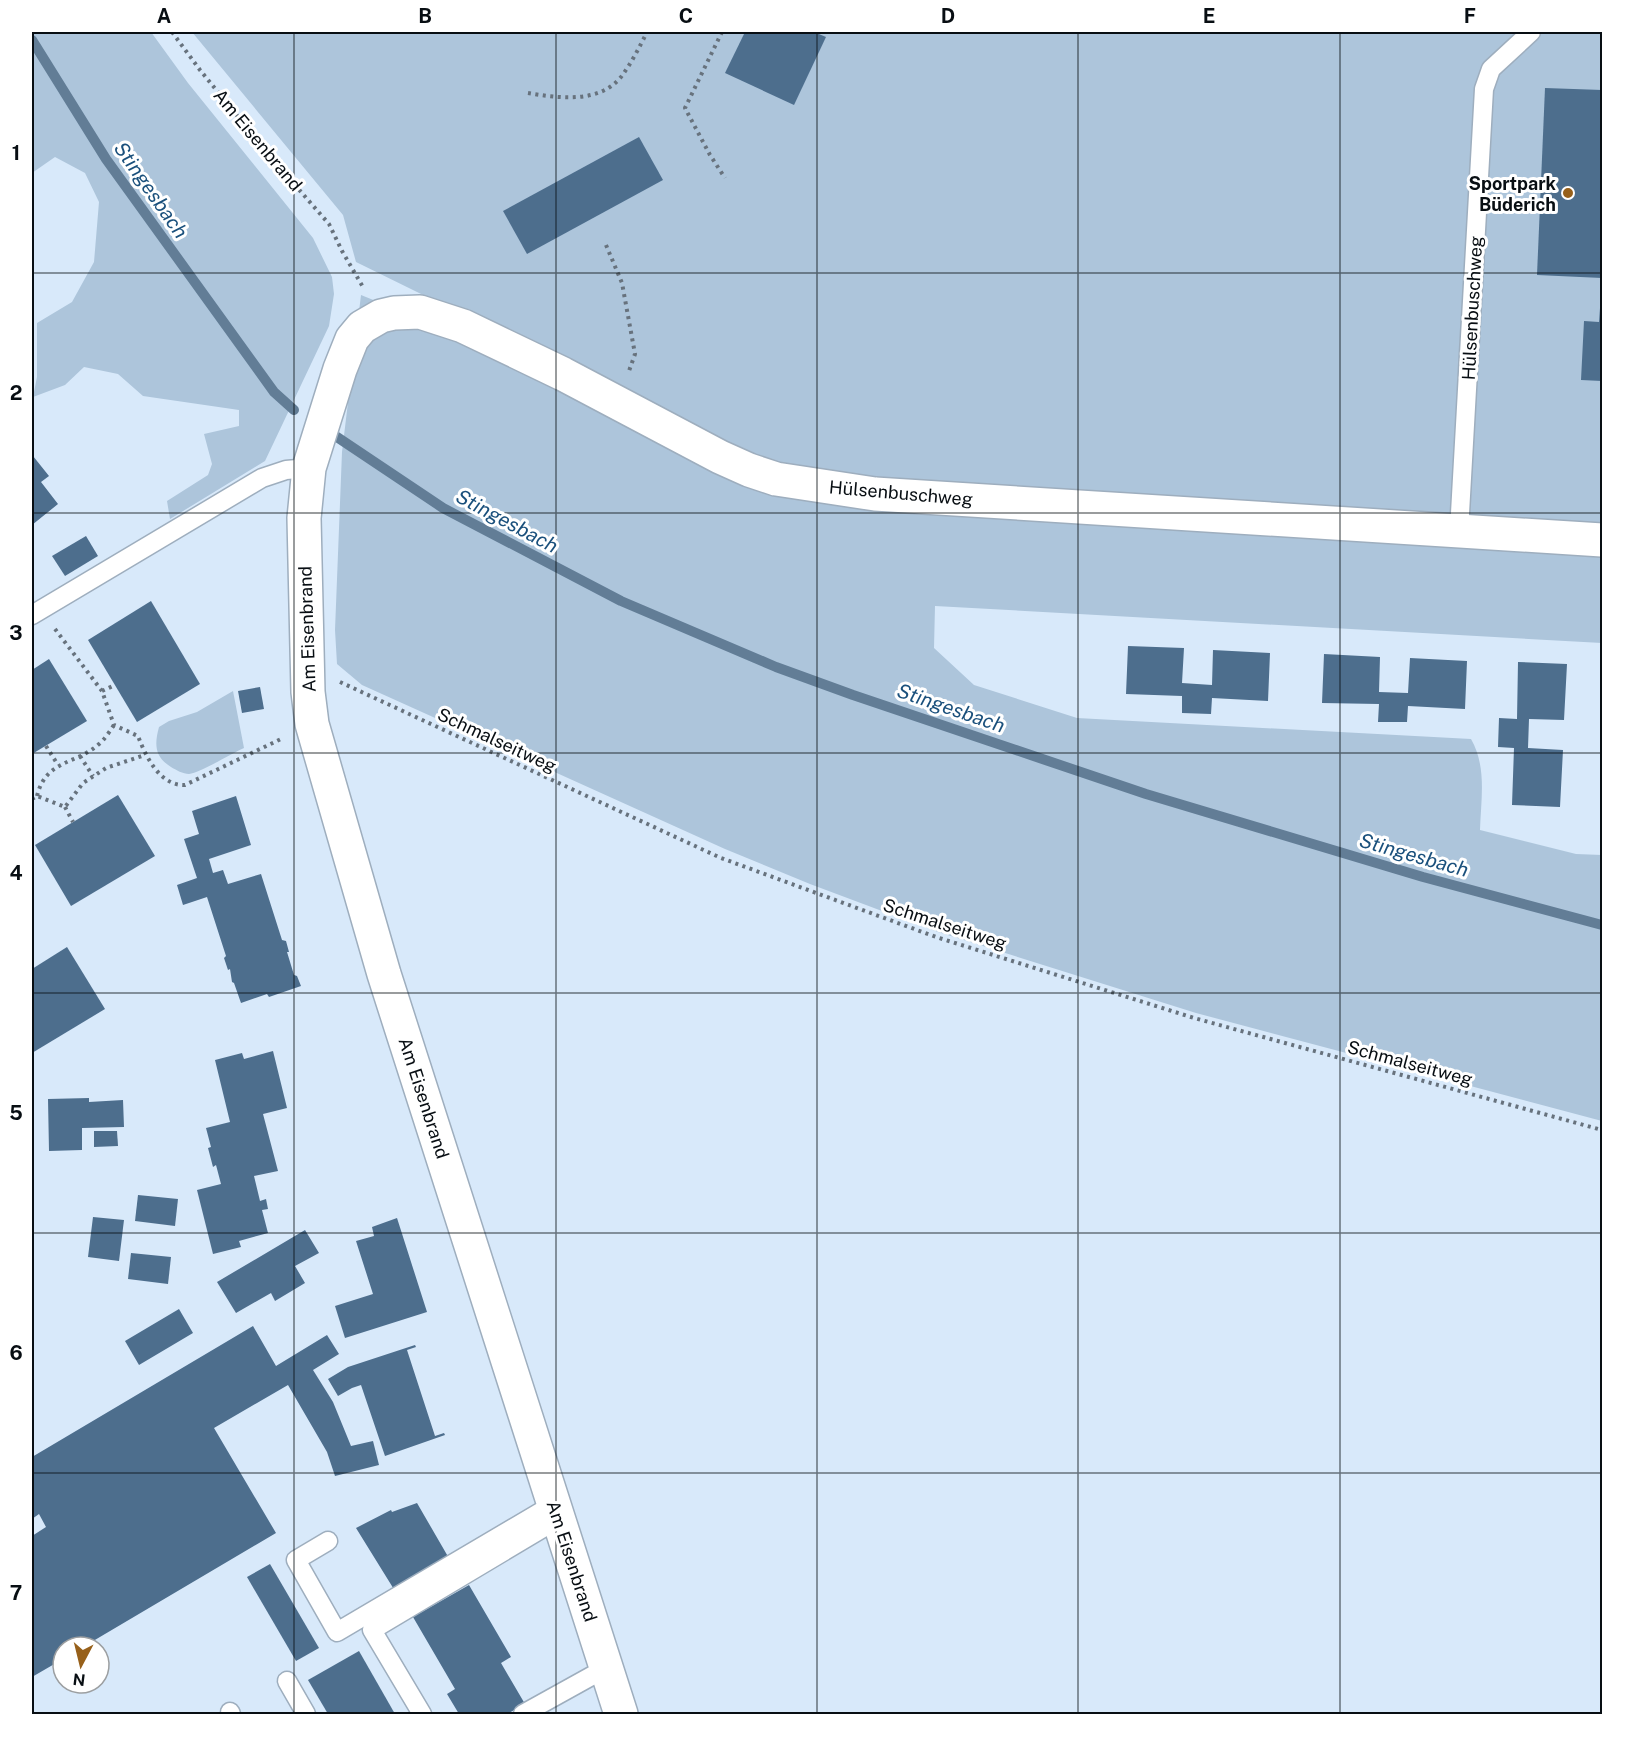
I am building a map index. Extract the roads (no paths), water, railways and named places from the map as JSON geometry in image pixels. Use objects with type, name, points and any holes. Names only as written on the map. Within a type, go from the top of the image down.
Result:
[{"type":"street","name":"Hülsenbuschweg","points":[[381,316],[420,312],[463,326],[618,403],[720,458],[776,479],[838,490],[1602,540]]},
{"type":"street","name":"Am Eisenbrand","points":[[381,316],[362,327],[352,339],[339,369],[309,468],[304,518],[307,667],[312,724],[384,974],[621,1714]]},
{"type":"lane","name":"Hülsenbuschweg","points":[[1459,531],[1484,88],[1491,69],[1531,32]]},
{"type":"lane","points":[[38,611],[262,478],[286,470],[309,468]]},
{"type":"lane","points":[[328,1541],[296,1560],[337,1632],[556,1511]]},
{"type":"lane","points":[[422,1714],[372,1630],[556,1511]]},
{"type":"lane","points":[[523,1714],[606,1668]]},
{"type":"lane","points":[[287,1680],[306,1714]]},
{"type":"waterway","name":"Stingesbach","points":[[32,40],[106,159],[274,392],[294,410]]},
{"type":"waterway","name":"Stingesbach","points":[[328,431],[443,508],[621,601],[776,667],[1146,794],[1423,877],[1602,925]]},
{"type":"place","name":"Sportpark Büderich","points":[[1568,193]]}]
